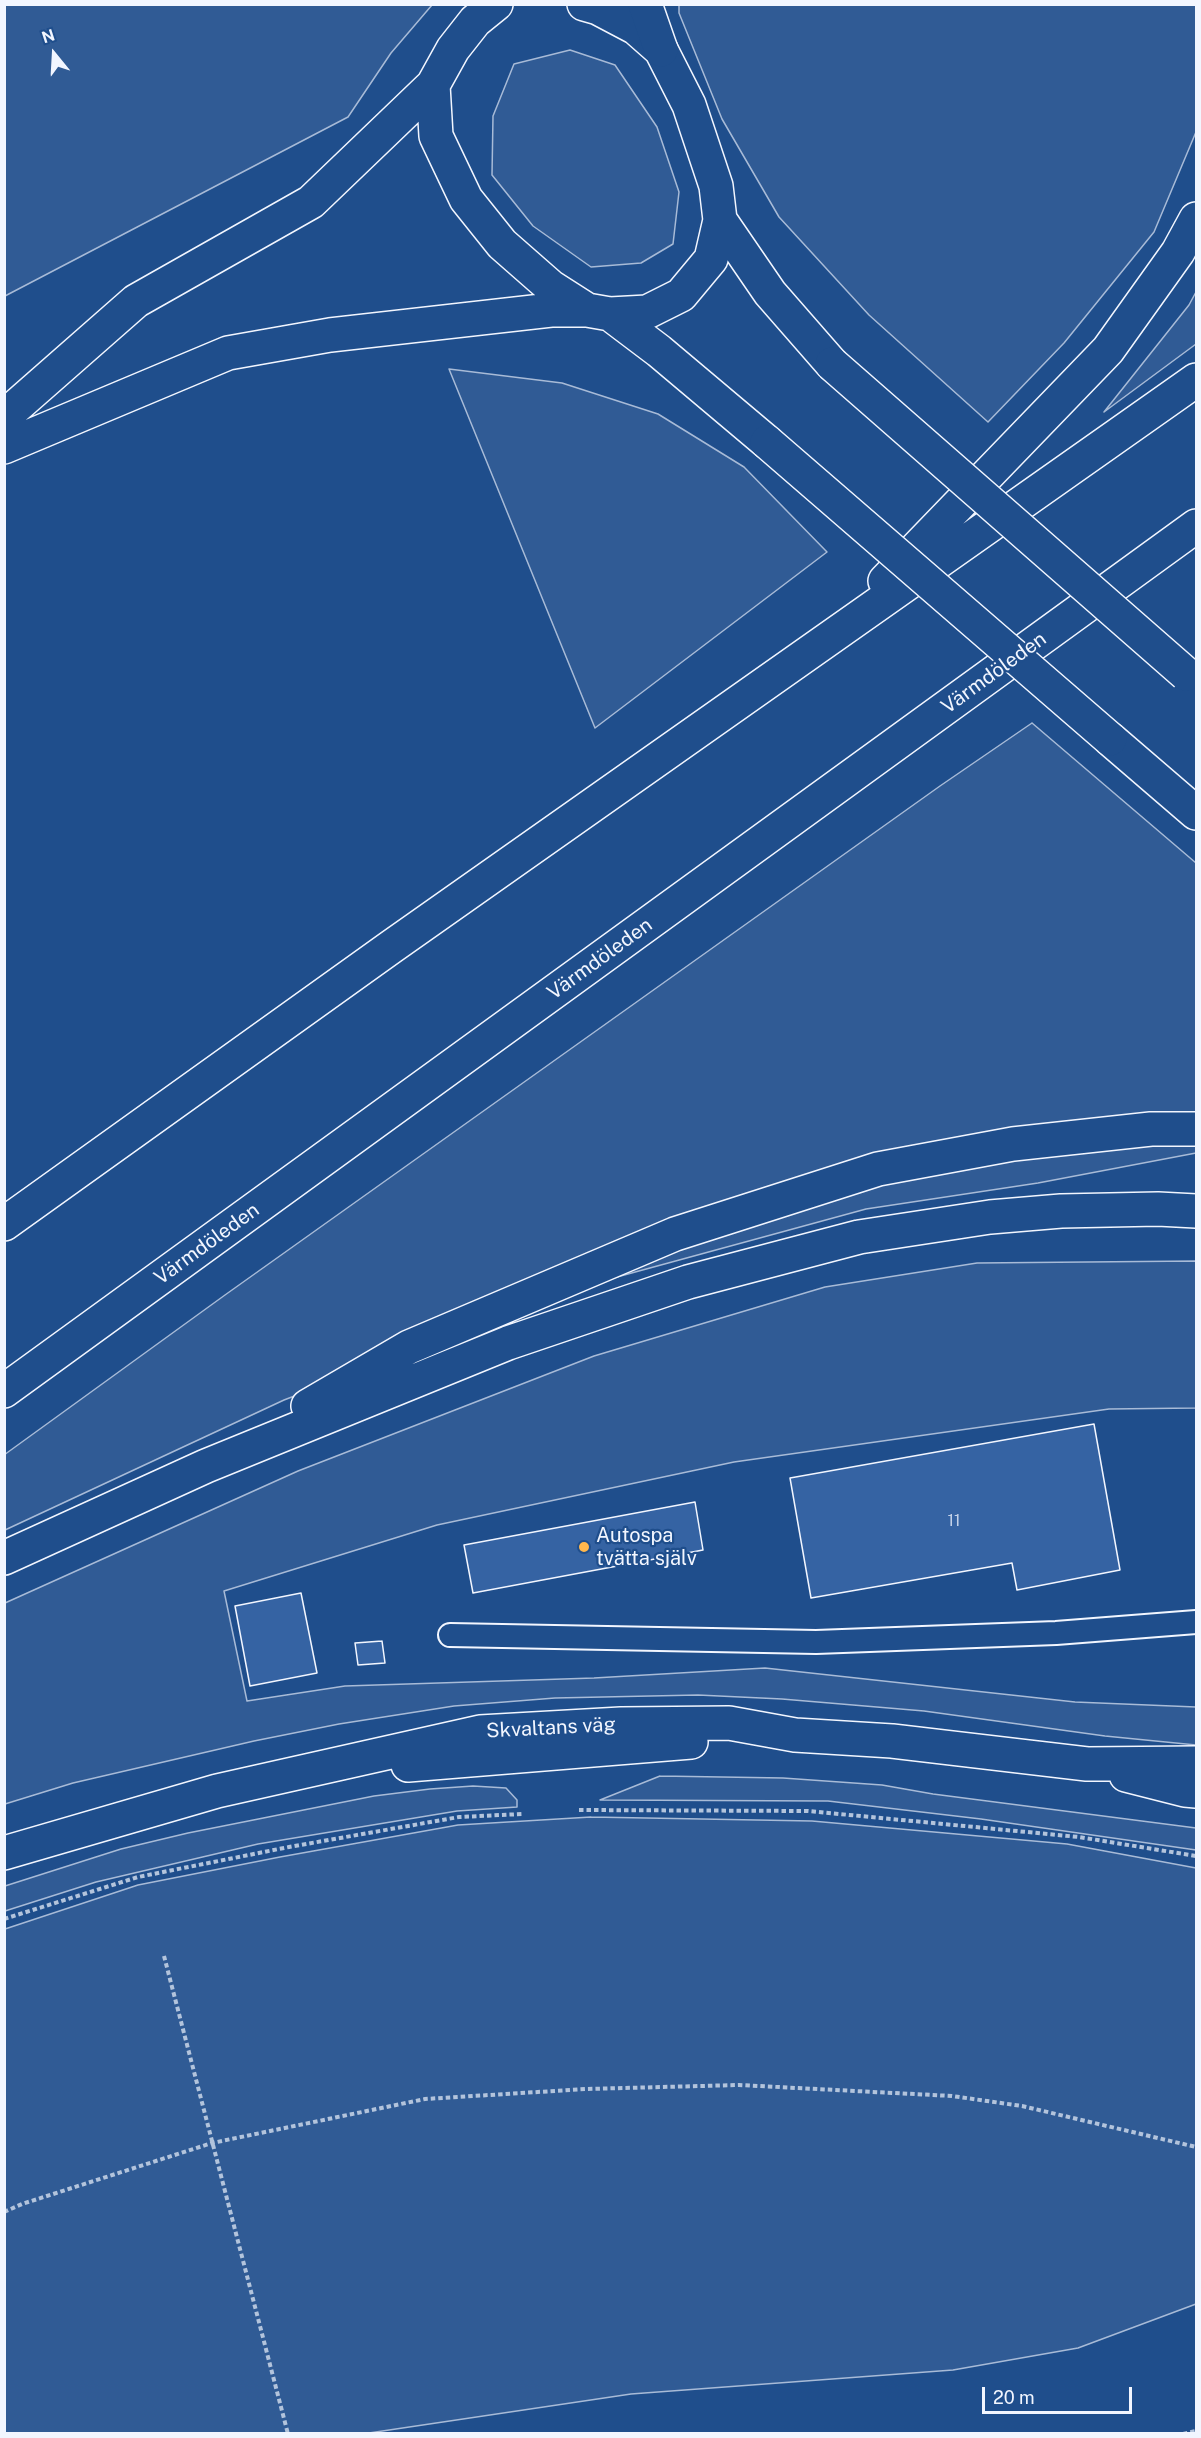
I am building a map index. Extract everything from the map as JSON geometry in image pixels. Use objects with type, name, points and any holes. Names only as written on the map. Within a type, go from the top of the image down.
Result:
[{"type":"main road","points":[[4,417],[136,301],[311,202],[433,85],[453,49],[475,21],[496,4]]},
{"type":"main road","points":[[584,4],[636,28],[662,50]]},
{"type":"main road","points":[[4,447],[228,353],[330,334],[540,311],[647,312],[681,295],[711,259],[720,220],[716,186],[689,105],[662,50],[645,4]]},
{"type":"main road","points":[[433,85],[436,136],[466,199],[502,243],[550,287],[598,312],[659,351],[1197,813]]},
{"type":"main road","points":[[831,636],[1108,350],[1178,252],[1197,219]]},
{"type":"main road","points":[[720,220],[770,293],[832,364],[1191,678]]},
{"type":"main road","points":[[4,1224],[831,636],[1197,380]]},
{"type":"main road","name":"Värmdöleden","points":[[4,1391],[1197,526]]},
{"type":"main road","points":[[206,1466],[409,1347],[675,1234],[878,1169],[1013,1144],[1151,1129],[1197,1129]]},
{"type":"main road","points":[[4,1558],[206,1466],[508,1342],[688,1282],[859,1237],[990,1216],[1158,1209],[1197,1211]]},
{"type":"main road","name":"Skvaltans väg","points":[[4,1853],[217,1791],[480,1732],[621,1724],[729,1723],[795,1735],[892,1741],[1087,1764],[1197,1763]]},
{"type":"main road","name":"Skvaltans väg","points":[[1087,1764],[1185,1790],[1197,1791]]},
{"type":"lane","points":[[450,1635],[816,1642],[1056,1633],[1197,1622]]},
{"type":"path","points":[[579,1810],[808,1811],[1079,1837],[1197,1856]]},
{"type":"path","points":[[4,1919],[149,1875],[288,1847],[459,1817],[522,1814]]},
{"type":"path","points":[[164,1956],[288,2433]]},
{"type":"path","points":[[4,2212],[21,2204],[212,2143],[425,2099],[586,2089],[739,2085],[964,2097],[1022,2106],[1197,2147]]},
{"type":"path","points":[[1182,2433],[1197,2431]]},
{"type":"shaded area","points":[[5,4],[432,5],[391,53],[348,117],[5,296]]},
{"type":"shaded area","points":[[679,5],[1196,5],[1196,132],[1154,232],[1064,343],[988,422],[869,315],[779,217],[722,119],[679,13]]},
{"type":"shaded area","points":[[570,50],[615,65],[657,127],[679,192],[673,244],[641,263],[591,267],[533,226],[492,175],[493,116],[514,64]]},
{"type":"shaded area","points":[[1196,292],[1196,344],[1104,412],[1189,305]]},
{"type":"shaded area","points":[[449,369],[562,383],[658,414],[744,467],[827,552],[595,728]]},
{"type":"shaded area","points":[[1032,723],[1196,863],[1196,1153],[1038,1183],[866,1209],[573,1289],[284,1400],[5,1530],[4,1455],[225,1295],[940,786]]},
{"type":"shaded area","points":[[1196,1261],[1196,1408],[1109,1409],[734,1462],[437,1525],[224,1591],[247,1701],[345,1686],[594,1678],[765,1668],[1075,1702],[1196,1707],[1196,1745],[1105,1736],[924,1711],[782,1699],[698,1695],[555,1698],[454,1706],[339,1724],[254,1741],[73,1783],[5,1804],[5,1603],[298,1471],[594,1356],[825,1287],[977,1263]]},
{"type":"shaded area","points":[[660,1776],[783,1778],[882,1785],[933,1794],[1196,1828],[1196,1850],[981,1819],[828,1801],[600,1800]]},
{"type":"shaded area","points":[[473,1786],[506,1788],[517,1800],[517,1807],[457,1811],[258,1844],[96,1882],[5,1911],[5,1886],[121,1849],[188,1833],[374,1796]]},
{"type":"shaded area","points":[[591,1817],[812,1821],[1067,1844],[1196,1868],[1196,2304],[1078,2348],[953,2370],[631,2394],[369,2433],[5,2433],[5,1929],[138,1885],[280,1857],[458,1825]]},
{"type":"building","points":[[1094,1424],[1120,1570],[1017,1590],[1012,1563],[811,1598],[790,1478]]},
{"type":"building","name":"Autospa tvätta själv","points":[[695,1502],[703,1550],[473,1593],[464,1545]]},
{"type":"building","points":[[301,1593],[317,1673],[250,1686],[235,1606]]},
{"type":"building","points":[[382,1641],[385,1663],[358,1665],[355,1643]]},
{"type":"place","name":"Autospa tvätta själv","points":[[584,1547]]}]
